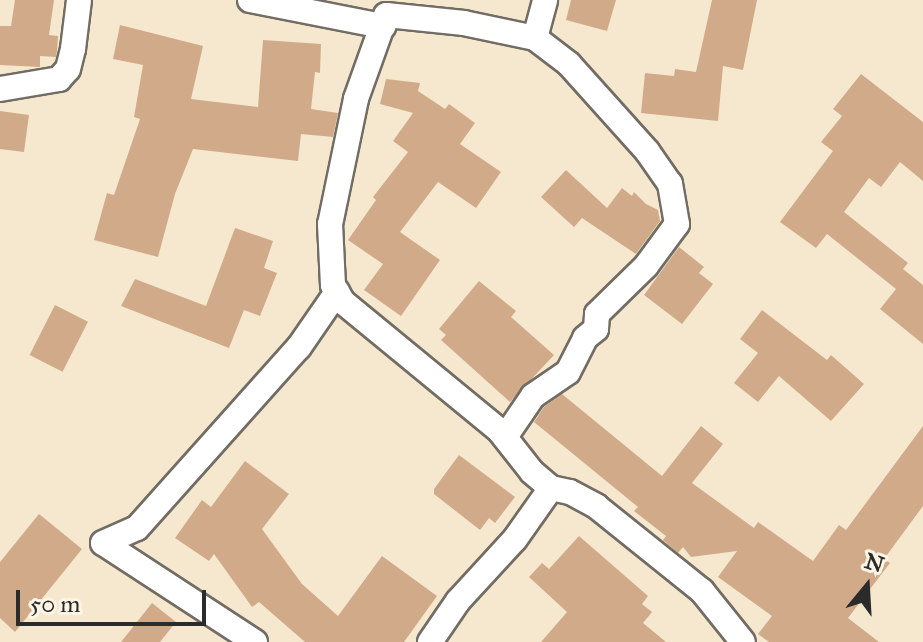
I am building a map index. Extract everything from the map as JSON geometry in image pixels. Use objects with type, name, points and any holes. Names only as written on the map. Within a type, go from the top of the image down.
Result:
[{"type":"street","points":[[0,89],[59,79],[68,69],[79,0]]},
{"type":"street","points":[[250,0],[383,26]]},
{"type":"street","points":[[535,38],[545,0]]},
{"type":"street","points":[[505,437],[533,396],[568,372],[585,338],[596,329],[597,314],[646,266],[677,224],[670,184],[647,151],[569,64],[535,38],[423,10],[386,15],[356,99],[330,224],[330,265],[337,292],[343,302],[505,437],[532,472],[551,488],[584,498],[702,591],[743,642]]},
{"type":"street","points":[[255,642],[103,543],[137,528],[299,347],[337,292]]},
{"type":"street","points":[[430,642],[458,601],[515,539],[551,488]]},
{"type":"building","points":[[15,0],[54,0],[49,35],[58,36],[56,57],[40,56],[40,67],[0,65],[0,26],[11,26]]},
{"type":"building","points":[[571,0],[616,0],[607,31],[566,20]]},
{"type":"building","points":[[712,0],[757,0],[743,70],[723,66],[718,121],[641,113],[645,73],[674,76],[675,69],[696,72]]},
{"type":"building","points":[[120,25],[203,46],[191,99],[258,107],[263,40],[321,44],[320,73],[315,72],[311,109],[338,113],[333,137],[301,134],[298,161],[193,149],[175,194],[158,257],[94,240],[107,193],[114,195],[140,119],[134,117],[143,65],[113,59]]},
{"type":"building","points":[[861,74],[923,122],[923,181],[900,162],[881,187],[869,178],[844,212],[908,263],[903,269],[923,285],[923,344],[880,309],[896,289],[827,234],[816,248],[780,222],[833,151],[821,142],[842,116],[833,109]]},
{"type":"building","points":[[386,79],[420,83],[418,91],[445,109],[449,104],[475,123],[460,144],[501,172],[476,208],[438,182],[400,232],[440,260],[401,316],[364,290],[383,264],[348,240],[376,200],[373,197],[408,152],[393,141],[413,113],[380,104]]},
{"type":"building","points":[[0,111],[29,115],[24,152],[0,149]]},
{"type":"building","points":[[566,170],[607,208],[622,188],[632,196],[634,192],[658,210],[660,221],[636,254],[582,218],[574,227],[541,197]]},
{"type":"building","points":[[235,228],[273,241],[264,268],[277,273],[260,316],[244,310],[229,348],[121,306],[135,279],[206,306]]},
{"type":"building","points":[[679,247],[704,267],[699,273],[713,284],[682,324],[644,295]]},
{"type":"building","points":[[479,281],[516,311],[511,317],[554,355],[510,402],[441,340],[446,335],[439,329]]},
{"type":"building","points":[[55,305],[88,322],[63,372],[30,355]]},
{"type":"building","points":[[762,310],[827,360],[831,355],[864,384],[831,421],[779,376],[758,402],[734,383],[758,353],[740,339]]},
{"type":"building","points":[[562,394],[662,476],[701,426],[723,444],[692,483],[754,528],[758,522],[813,561],[839,525],[846,530],[923,426],[923,506],[884,559],[890,563],[848,618],[879,642],[769,642],[758,634],[772,616],[718,577],[737,551],[691,557],[683,547],[678,553],[663,540],[666,536],[634,511],[638,507],[534,422],[544,407]]},
{"type":"building","points":[[459,455],[515,497],[495,523],[489,518],[480,530],[434,494],[434,489]]},
{"type":"building","points":[[245,461],[289,494],[262,529],[302,584],[338,616],[382,556],[437,596],[404,642],[305,642],[259,602],[252,607],[214,554],[209,561],[175,538],[202,500],[211,507]]},
{"type":"building","points":[[39,514],[82,549],[15,632],[0,618],[0,562]]},
{"type":"building","points":[[579,536],[648,596],[642,604],[652,612],[643,623],[666,642],[541,642],[567,612],[529,577],[542,563],[549,569]]},
{"type":"building","points":[[152,603],[176,622],[160,642],[121,642]]}]
